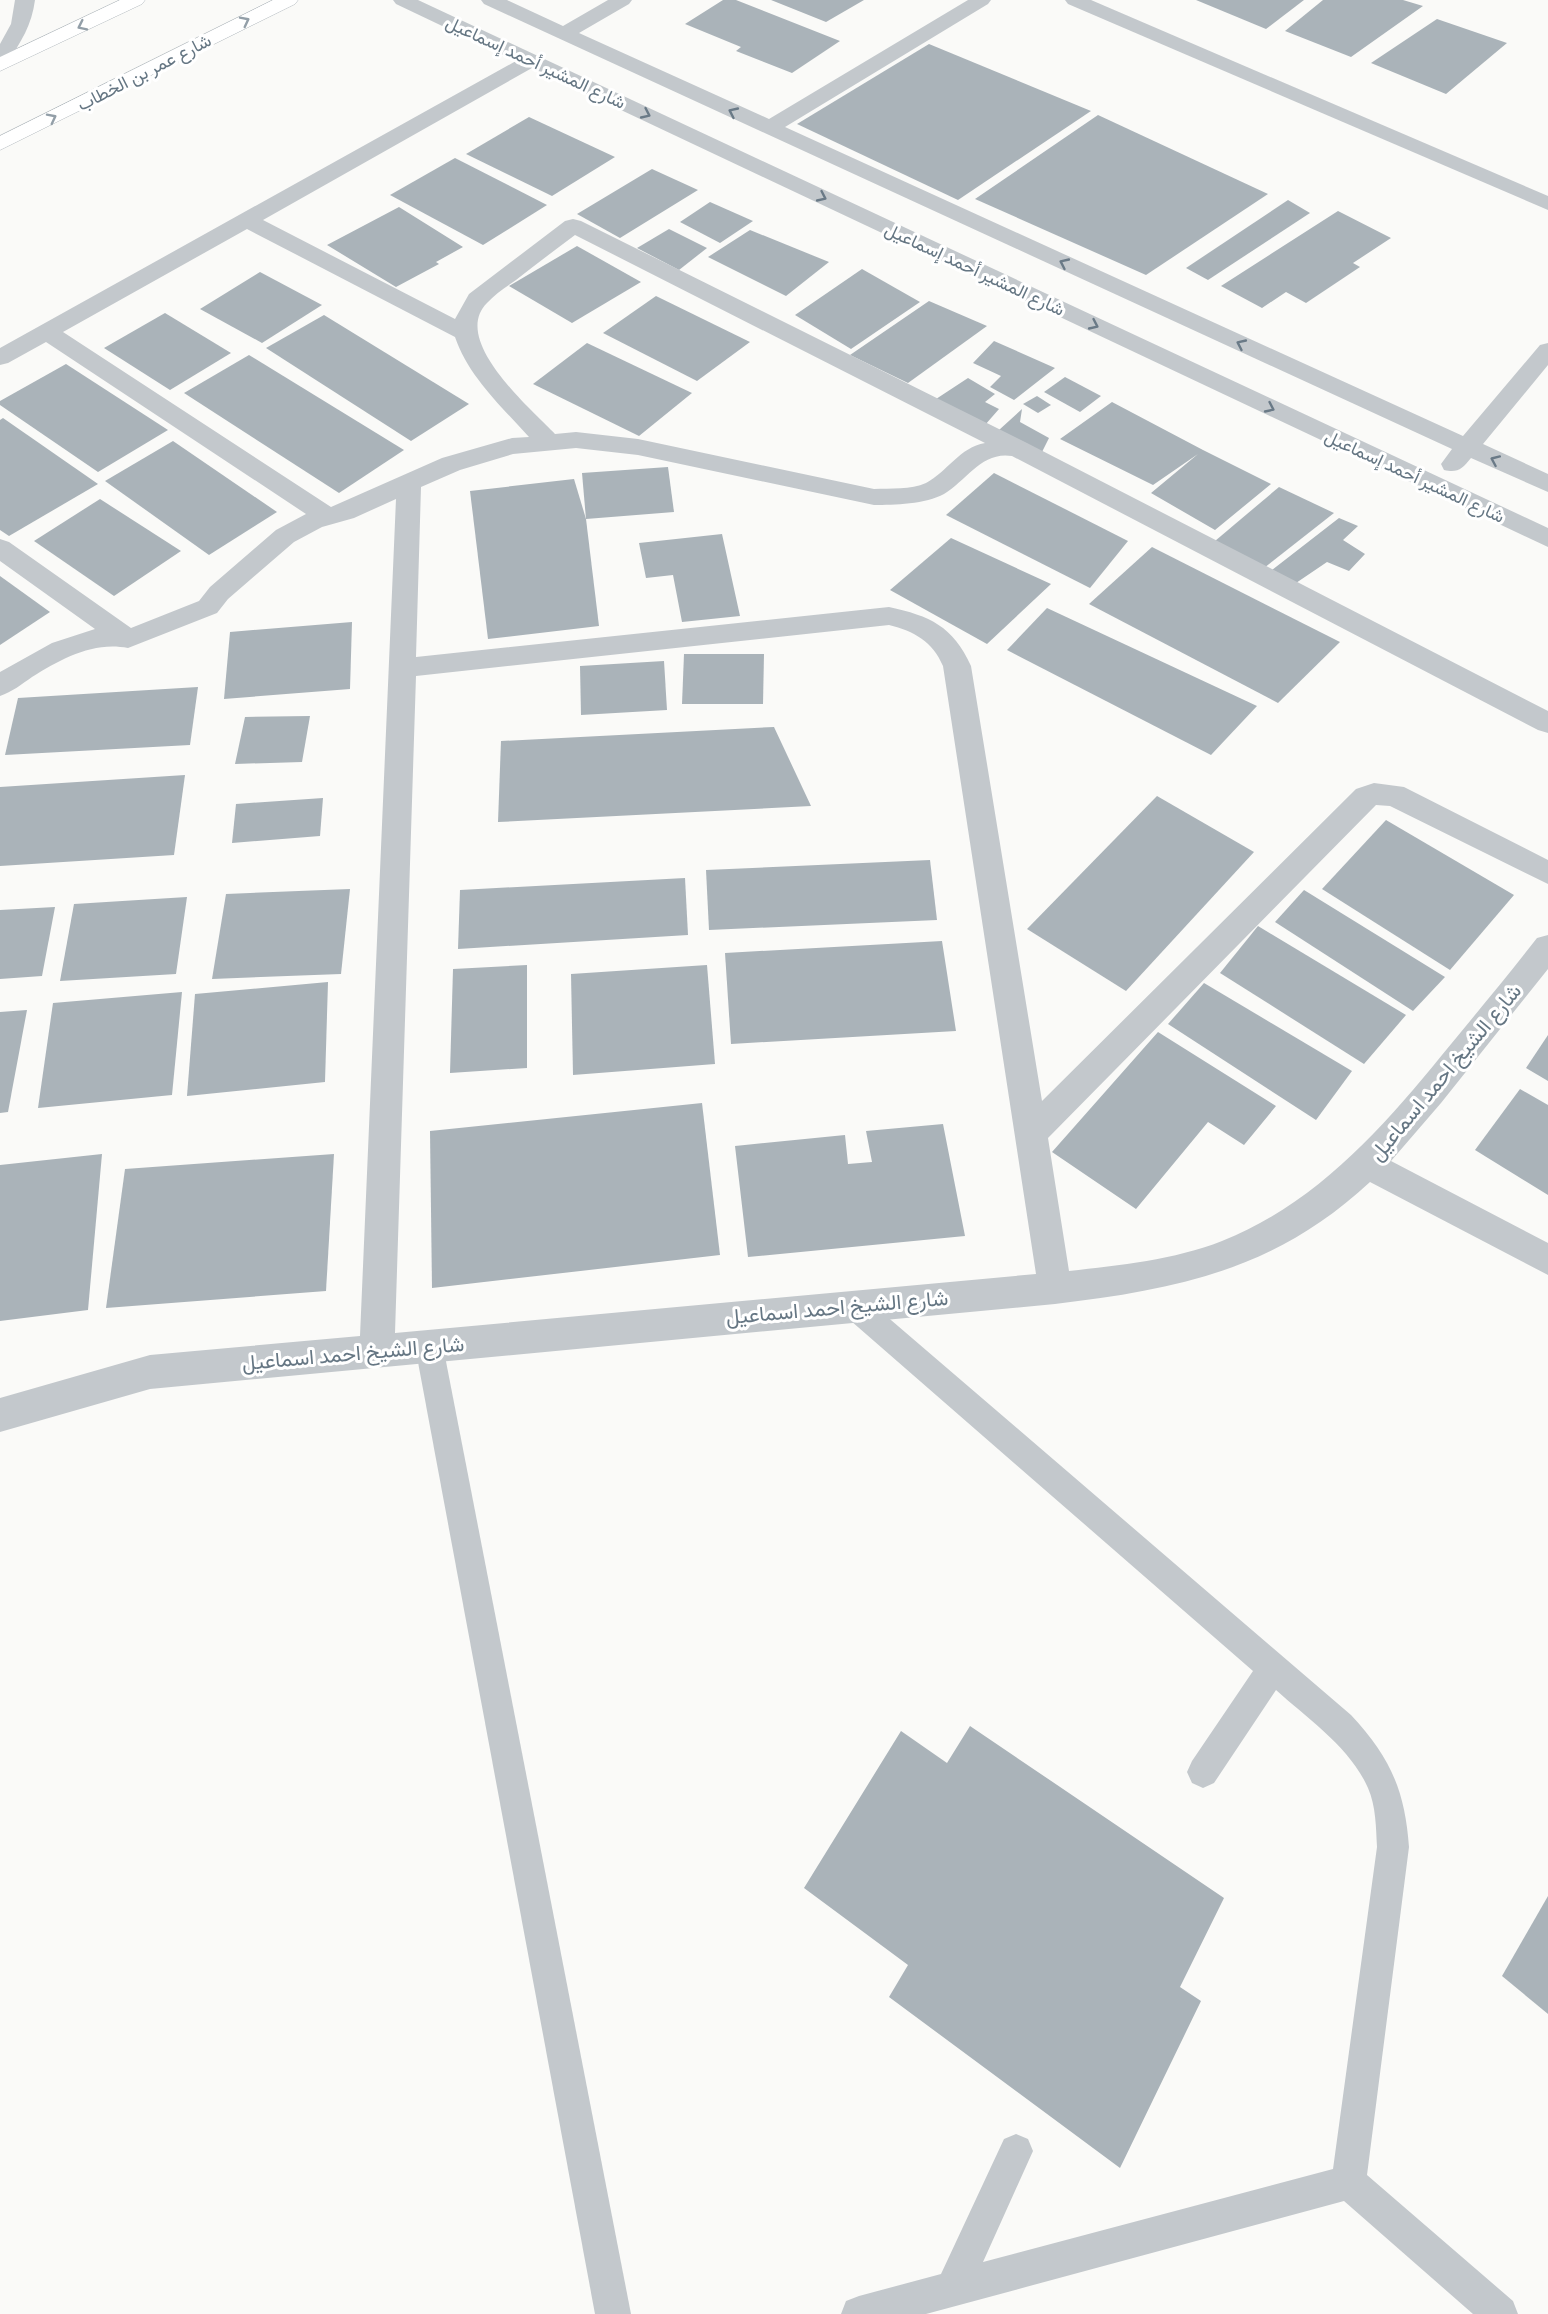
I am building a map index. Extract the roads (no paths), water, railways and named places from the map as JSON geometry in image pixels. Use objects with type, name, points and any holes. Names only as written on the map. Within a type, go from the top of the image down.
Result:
[{"type":"street","points":[[0,58],[13,41],[24,14],[26,0]]},
{"type":"street","points":[[0,65],[135,0]]},
{"type":"street","name":"شارع عمر بن الخطاب","points":[[0,144],[288,0]]},
{"type":"street","name":"شارع المشير أحمد إسماعيل","points":[[403,0],[1548,538]]},
{"type":"street","name":"شارع المشير أحمد إسماعيل","points":[[491,0],[1548,484]]},
{"type":"street","points":[[564,33],[622,0]]},
{"type":"street","points":[[768,128],[981,0]]},
{"type":"street","points":[[1075,0],[1548,204]]},
{"type":"street","points":[[0,358],[532,60]]},
{"type":"street","points":[[248,221],[465,333]]},
{"type":"street","points":[[548,442],[476,359],[465,333],[467,315],[477,299],[573,226],[1018,449],[1548,723]]},
{"type":"street","points":[[47,332],[328,517]]},
{"type":"street","points":[[1434,485],[1548,350]]},
{"type":"street","points":[[0,686],[27,666],[73,644],[116,634],[128,639],[208,607],[219,593],[285,536],[345,512],[451,464],[512,446],[576,440],[638,447],[874,497],[905,496],[934,489],[981,451],[1005,447],[1018,449]]},
{"type":"street","points":[[377,1350],[409,484]]},
{"type":"street","points":[[0,548],[128,639]]},
{"type":"street","points":[[402,668],[889,616],[909,620],[942,638],[952,651],[957,666],[1055,1288]]},
{"type":"street","points":[[1030,1134],[1366,797],[1374,794],[1394,795],[1548,873]]},
{"type":"street","name":"شارع الشيخ احمد اسماعيل","points":[[0,1414],[150,1372],[1055,1288],[1147,1277],[1232,1253],[1307,1215],[1368,1165],[1403,1129],[1548,947]]},
{"type":"street","points":[[1368,1165],[1548,1260]]},
{"type":"lane","points":[[853,1305],[1340,1726],[1364,1751],[1382,1781],[1392,1814],[1393,1847],[1349,2182]]},
{"type":"lane","points":[[429,1346],[613,2314]]},
{"type":"lane","points":[[1203,1772],[1273,1668]]},
{"type":"lane","points":[[953,2289],[1016,2151]]},
{"type":"lane","points":[[859,2314],[1349,2182]]},
{"type":"lane","points":[[1349,2182],[1500,2314]]}]
